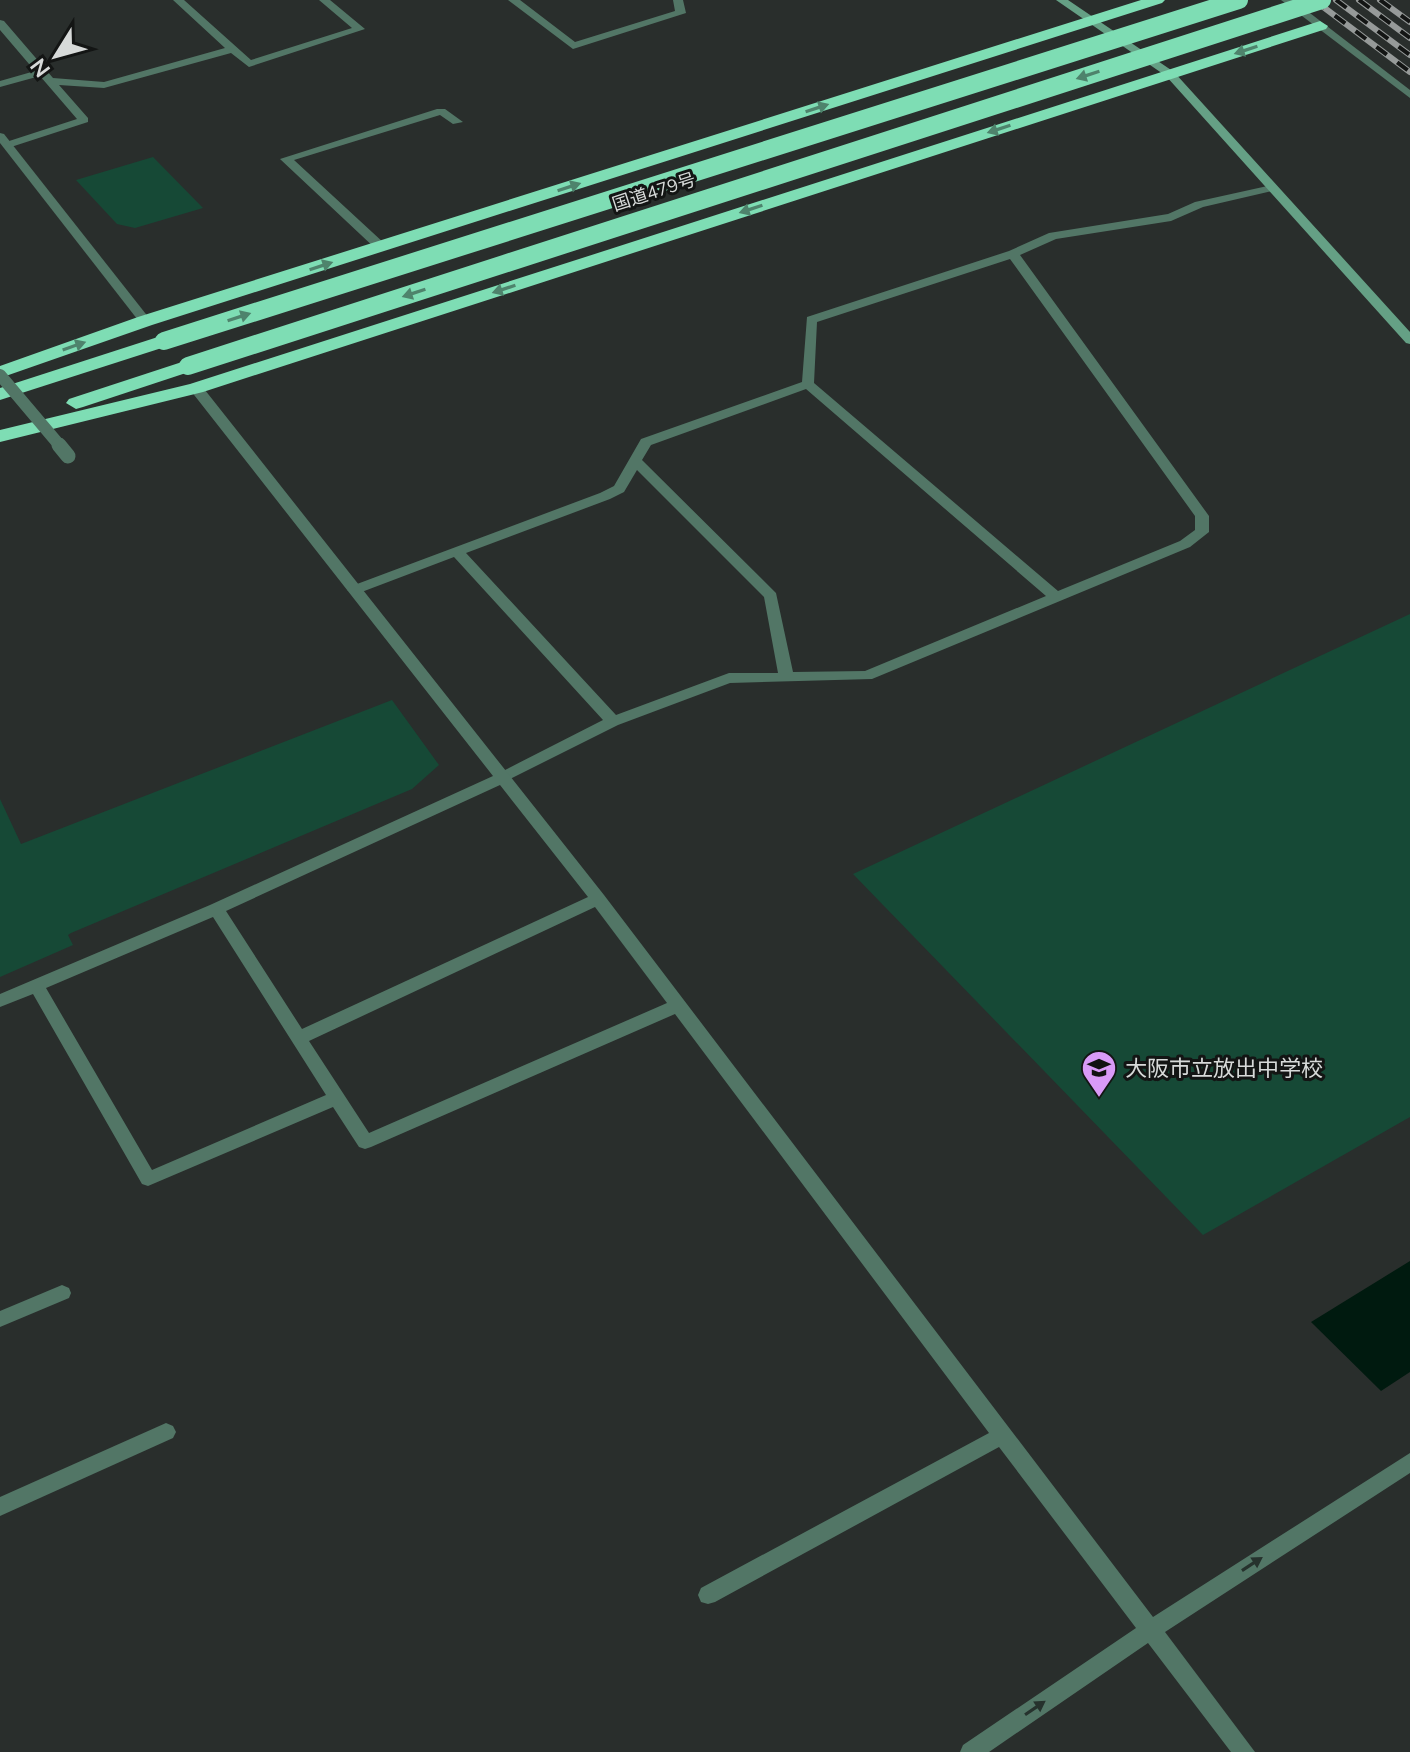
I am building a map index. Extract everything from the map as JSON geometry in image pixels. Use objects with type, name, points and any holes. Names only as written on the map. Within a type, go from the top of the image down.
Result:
[{"type":"highway","points":[[0,373],[145,321],[1157,0]]},
{"type":"highway","name":"国道479号","points":[[0,394],[1239,0]]},
{"type":"highway","name":"国道479号","points":[[0,428],[1322,0]]},
{"type":"highway","points":[[0,436],[196,388],[1320,26]]},
{"type":"street","points":[[178,0],[249,64],[360,29],[324,0]]},
{"type":"street","points":[[513,0],[573,46],[681,13],[678,0]]},
{"type":"street","points":[[1061,0],[1170,74],[1410,340]]},
{"type":"street","points":[[1286,0],[1410,95]]},
{"type":"street","points":[[0,23],[84,120],[4,141],[145,321]]},
{"type":"street","points":[[0,84],[46,77],[104,85],[233,49]]},
{"type":"street","points":[[381,247],[286,159],[441,111],[457,122]]},
{"type":"street","points":[[808,384],[811,320],[1013,254],[1053,236],[1171,217],[1199,204],[1272,188]]},
{"type":"street","points":[[0,1001],[216,909],[502,778],[613,721],[729,678],[867,676],[1185,544],[1202,532],[1202,516],[1013,254]]},
{"type":"street","points":[[0,373],[68,456]]},
{"type":"street","points":[[354,590],[605,496],[619,489],[646,442],[808,384]]},
{"type":"street","points":[[808,384],[1056,597]]},
{"type":"street","points":[[196,388],[598,899],[1244,1752]]},
{"type":"street","points":[[635,461],[771,596],[786,675]]},
{"type":"street","points":[[456,551],[613,721]]},
{"type":"street","points":[[299,1038],[598,899]]},
{"type":"street","points":[[216,909],[365,1142],[679,1005]]},
{"type":"street","points":[[36,985],[148,1179],[336,1098]]},
{"type":"street","points":[[0,1319],[62,1293]]},
{"type":"street","points":[[0,1507],[166,1432]]},
{"type":"street","points":[[708,1595],[1002,1436]]},
{"type":"street","points":[[971,1752],[1150,1630],[1410,1462]]},
{"type":"green space","points":[[153,157],[203,208],[135,228],[117,224],[76,180]]},
{"type":"green space","points":[[1410,614],[1410,1117],[1203,1235],[853,874]]},
{"type":"green space","points":[[392,700],[439,765],[412,789],[71,933],[68,935],[73,945],[0,977],[0,799],[21,844]]},
{"type":"shaded area","points":[[1410,1261],[1410,1372],[1381,1391],[1311,1322]]},
{"type":"railway","points":[[1314,0],[1410,72]]},
{"type":"railway","points":[[1336,0],[1410,55]]},
{"type":"railway","points":[[1359,0],[1410,38]]},
{"type":"railway","points":[[1380,0],[1410,22]]},
{"type":"place","name":"大阪市立放出中学校","points":[[1099,1099]]}]
